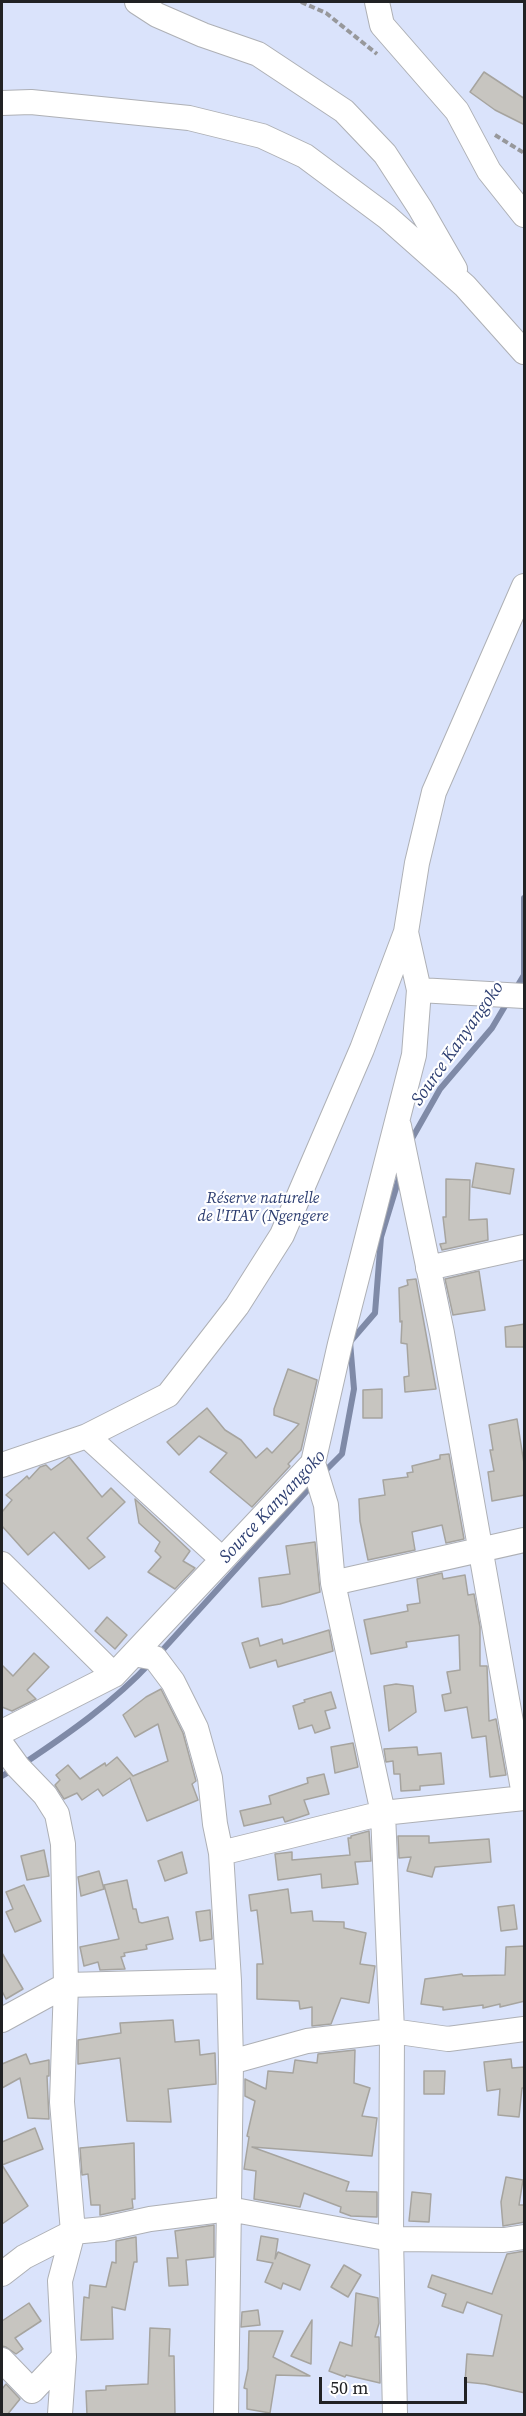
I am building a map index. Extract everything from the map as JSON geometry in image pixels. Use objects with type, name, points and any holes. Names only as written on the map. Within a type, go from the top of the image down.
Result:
[{"type":"street","points":[[137,2],[157,15],[184,27],[258,54],[344,111],[385,154],[420,208],[465,286]]},
{"type":"street","points":[[377,2],[382,26],[398,41],[457,111],[489,171],[525,215]]},
{"type":"street","points":[[2,103],[31,102],[189,118],[262,136],[305,156],[387,217],[465,286],[525,352]]},
{"type":"street","points":[[2,1465],[87,1436],[168,1395],[237,1306],[282,1235],[362,1049],[406,932],[417,863],[434,792],[525,586]]},
{"type":"street","points":[[395,2415],[391,2239],[392,2031],[383,1813],[333,1583],[326,1504],[313,1463],[340,1344],[414,1055],[418,990],[406,932]]},
{"type":"street","points":[[418,990],[525,996]]},
{"type":"street","points":[[221,1853],[383,1813],[525,1797],[442,1333],[398,1121]]},
{"type":"street","points":[[428,1269],[525,1247]]},
{"type":"street","points":[[87,1436],[222,1559]]},
{"type":"street","points":[[2,1732],[114,1675],[313,1463]]},
{"type":"street","points":[[333,1583],[525,1540]]},
{"type":"street","points":[[2,1564],[114,1675]]},
{"type":"street","points":[[134,1654],[155,1658],[172,1682],[196,1728],[210,1778],[221,1853],[229,1981],[231,2062],[226,2415]]},
{"type":"street","points":[[12,1760],[45,1795],[57,1814],[63,1844],[66,1985],[62,2102],[73,2232],[60,2281],[64,2356],[60,2415]]},
{"type":"street","points":[[2,2020],[66,1985],[229,1981]]},
{"type":"street","points":[[231,2062],[307,2041],[392,2031],[448,2039],[525,2029]]},
{"type":"street","points":[[2,2274],[24,2257],[73,2232],[104,2229],[150,2219],[229,2210],[391,2239],[504,2240],[525,2237]]},
{"type":"street","points":[[2,2360],[32,2391],[64,2356]]},
{"type":"green space","name":"Réserve naturelle de l'ITAV (Ngengere","points":[[2,2],[524,2],[524,2414],[2,2414]]},
{"type":"building","points":[[484,72],[525,99],[525,125],[495,110],[470,92]]},
{"type":"building","points":[[476,1163],[514,1169],[510,1194],[472,1187]]},
{"type":"building","points":[[446,1179],[470,1180],[469,1220],[487,1219],[488,1240],[442,1250],[440,1244],[446,1243],[443,1217],[446,1217]]},
{"type":"building","points":[[479,1271],[485,1310],[453,1315],[445,1279]]},
{"type":"building","points":[[416,1279],[436,1389],[405,1392],[404,1377],[409,1376],[407,1344],[401,1343],[399,1288],[408,1285],[407,1280]]},
{"type":"building","points":[[525,1324],[525,1347],[506,1347],[505,1327]]},
{"type":"building","points":[[288,1369],[317,1380],[301,1450],[288,1464],[290,1466],[252,1507],[210,1472],[227,1453],[199,1436],[179,1455],[167,1442],[207,1408],[225,1430],[241,1440],[256,1458],[267,1448],[272,1453],[299,1424],[274,1415]]},
{"type":"building","points":[[382,1389],[382,1418],[363,1418],[363,1390]]},
{"type":"building","points":[[517,1419],[525,1470],[525,1495],[492,1501],[488,1472],[494,1471],[489,1425]]},
{"type":"building","points":[[449,1454],[464,1539],[446,1543],[442,1525],[412,1532],[415,1550],[368,1560],[360,1521],[359,1499],[385,1495],[383,1480],[408,1477],[407,1473],[413,1472],[412,1466],[440,1459],[440,1455]]},
{"type":"building","points":[[69,1457],[102,1497],[111,1488],[125,1502],[87,1538],[105,1557],[89,1569],[54,1532],[28,1555],[2,1526],[2,1512],[12,1500],[6,1495],[27,1476],[29,1479],[40,1467],[46,1465],[51,1470]]},
{"type":"building","points":[[135,1499],[190,1551],[183,1561],[195,1568],[175,1589],[148,1572],[161,1557],[155,1551],[160,1542],[139,1523]]},
{"type":"building","points":[[315,1542],[320,1592],[262,1607],[259,1578],[290,1574],[286,1546]]},
{"type":"building","points":[[442,1573],[443,1579],[465,1575],[468,1595],[474,1594],[480,1627],[480,1666],[487,1666],[489,1721],[496,1719],[506,1775],[490,1777],[486,1736],[472,1738],[467,1707],[445,1711],[442,1695],[451,1693],[447,1672],[460,1670],[459,1635],[406,1642],[407,1647],[371,1654],[364,1620],[408,1611],[407,1605],[420,1603],[417,1579]]},
{"type":"building","points":[[107,1617],[127,1635],[115,1649],[95,1631]]},
{"type":"building","points":[[329,1630],[333,1651],[278,1667],[276,1660],[250,1668],[242,1643],[258,1638],[260,1646],[282,1639],[283,1644]]},
{"type":"building","points":[[34,1653],[49,1667],[27,1690],[36,1699],[12,1711],[2,1707],[2,1665],[13,1676]]},
{"type":"building","points":[[396,1684],[413,1686],[416,1712],[389,1731],[384,1686]]},
{"type":"building","points":[[161,1689],[183,1733],[196,1781],[192,1784],[198,1800],[147,1821],[130,1778],[103,1796],[98,1789],[82,1800],[77,1793],[64,1799],[55,1785],[60,1780],[56,1775],[68,1765],[80,1779],[105,1763],[106,1766],[117,1757],[133,1776],[168,1761],[158,1724],[135,1737],[123,1715],[146,1697]]},
{"type":"building","points":[[331,1692],[336,1708],[325,1711],[330,1728],[315,1733],[312,1725],[299,1729],[293,1706],[305,1702],[304,1700]]},
{"type":"building","points":[[353,1743],[358,1767],[335,1773],[331,1747]]},
{"type":"building","points":[[417,1747],[418,1755],[441,1753],[444,1784],[420,1786],[420,1790],[401,1791],[400,1774],[394,1774],[393,1761],[386,1762],[384,1749]]},
{"type":"building","points":[[324,1774],[329,1794],[304,1800],[309,1814],[285,1822],[283,1817],[244,1826],[240,1811],[271,1804],[269,1796],[308,1783],[307,1778]]},
{"type":"building","points":[[369,1831],[371,1861],[355,1862],[358,1884],[322,1888],[321,1874],[278,1880],[275,1854],[292,1852],[292,1860],[350,1855],[348,1838]]},
{"type":"building","points":[[398,1836],[429,1836],[429,1843],[489,1839],[491,1862],[435,1867],[432,1877],[407,1871],[411,1857],[399,1858]]},
{"type":"building","points":[[44,1850],[49,1876],[27,1880],[21,1856]]},
{"type":"building","points":[[182,1852],[187,1873],[165,1881],[158,1861]]},
{"type":"building","points":[[99,1871],[104,1889],[81,1896],[78,1877]]},
{"type":"building","points":[[127,1880],[133,1909],[136,1909],[139,1922],[168,1917],[173,1939],[146,1945],[147,1949],[124,1953],[125,1956],[121,1957],[125,1969],[100,1970],[98,1962],[84,1966],[80,1947],[119,1939],[104,1885]]},
{"type":"building","points":[[24,1885],[41,1921],[15,1932],[6,1912],[13,1909],[6,1892]]},
{"type":"building","points":[[288,1889],[291,1913],[312,1911],[313,1921],[344,1922],[344,1928],[366,1933],[360,1964],[375,1966],[369,2003],[341,1998],[331,2024],[312,2026],[312,2007],[300,2009],[299,2001],[257,1999],[257,1964],[263,1964],[257,1910],[251,1911],[249,1895]]},
{"type":"building","points":[[514,1905],[517,1929],[501,1931],[498,1907]]},
{"type":"building","points":[[210,1910],[212,1939],[200,1941],[196,1912]]},
{"type":"building","points":[[525,1946],[525,2001],[500,2007],[500,2004],[483,2008],[483,2005],[443,2010],[443,2007],[421,2004],[425,1979],[462,1974],[463,1976],[505,1975],[506,1947]]},
{"type":"building","points":[[2,1953],[23,1989],[6,1999],[2,1991]]},
{"type":"building","points":[[173,2020],[175,2042],[199,2040],[200,2055],[215,2053],[216,2084],[168,2089],[171,2122],[127,2121],[120,2058],[78,2064],[78,2040],[121,2033],[120,2023]]},
{"type":"building","points":[[355,2050],[354,2083],[370,2088],[362,2116],[377,2118],[372,2156],[252,2147],[349,2182],[346,2191],[377,2192],[377,2217],[351,2216],[340,2212],[341,2207],[304,2193],[300,2207],[254,2199],[256,2171],[244,2169],[249,2137],[247,2136],[255,2101],[245,2096],[245,2079],[266,2089],[268,2071],[293,2073],[295,2060],[317,2063],[318,2054]]},
{"type":"building","points":[[26,2054],[30,2064],[49,2060],[49,2076],[47,2076],[49,2119],[28,2118],[20,2078],[2,2088],[2,2064]]},
{"type":"building","points":[[511,2059],[512,2068],[525,2067],[525,2088],[522,2088],[519,2117],[498,2115],[500,2089],[487,2091],[484,2062]]},
{"type":"building","points":[[424,2071],[445,2071],[444,2094],[424,2094]]},
{"type":"building","points":[[35,2128],[43,2149],[2,2165],[2,2142]]},
{"type":"building","points":[[134,2143],[135,2199],[132,2199],[133,2208],[100,2215],[100,2205],[91,2205],[88,2174],[82,2175],[80,2148]]},
{"type":"building","points":[[2,2165],[28,2206],[2,2224]]},
{"type":"building","points":[[506,2177],[523,2180],[519,2205],[525,2205],[525,2222],[503,2226],[501,2202]]},
{"type":"building","points":[[412,2192],[431,2194],[429,2222],[409,2221]]},
{"type":"building","points":[[214,2225],[214,2257],[186,2260],[188,2285],[169,2286],[167,2258],[178,2258],[175,2231]]},
{"type":"building","points":[[261,2236],[278,2239],[275,2259],[278,2252],[310,2265],[300,2290],[283,2283],[281,2289],[265,2282],[273,2263],[257,2260]]},
{"type":"building","points":[[136,2237],[137,2262],[134,2262],[125,2310],[112,2307],[113,2339],[81,2340],[84,2297],[89,2298],[90,2285],[106,2287],[112,2262],[116,2263],[116,2241]]},
{"type":"building","points":[[525,2251],[525,2393],[465,2382],[467,2354],[493,2356],[502,2315],[467,2302],[463,2313],[442,2306],[446,2294],[428,2287],[432,2275],[492,2294],[507,2254]]},
{"type":"building","points":[[344,2265],[361,2275],[348,2297],[331,2287]]},
{"type":"building","points":[[356,2293],[378,2298],[379,2323],[375,2337],[379,2337],[380,2383],[346,2375],[345,2377],[329,2371],[340,2342],[352,2346]]},
{"type":"building","points":[[29,2303],[41,2321],[15,2338],[23,2349],[16,2354],[2,2346],[2,2321]]},
{"type":"building","points":[[258,2310],[260,2325],[241,2327],[242,2312]]},
{"type":"building","points":[[312,2320],[311,2364],[291,2356]]},
{"type":"building","points":[[150,2328],[170,2329],[169,2356],[174,2356],[175,2415],[87,2415],[86,2391],[106,2390],[106,2386],[148,2384]]},
{"type":"building","points":[[249,2331],[283,2331],[273,2357],[310,2376],[276,2375],[270,2413],[247,2409],[247,2389],[244,2388],[248,2369]]},
{"type":"building","points":[[6,2384],[20,2399],[7,2415],[2,2415],[2,2389]]},
{"type":"waterway","name":"Source Kanyangoko","points":[[515,990],[524,975],[524,898]]},
{"type":"waterway","name":"Source Kanyangoko","points":[[410,1142],[440,1089],[492,1028],[508,1001]]},
{"type":"waterway","name":"Source Kanyangoko","points":[[323,1473],[342,1454],[354,1389],[350,1342],[375,1313],[381,1237],[400,1175]]},
{"type":"waterway","name":"Source Kanyangoko","points":[[158,1655],[314,1483]]},
{"type":"waterway","points":[[23,1764],[106,1704],[151,1662]]},
{"type":"waterway","points":[[2,1776],[14,1769]]}]
